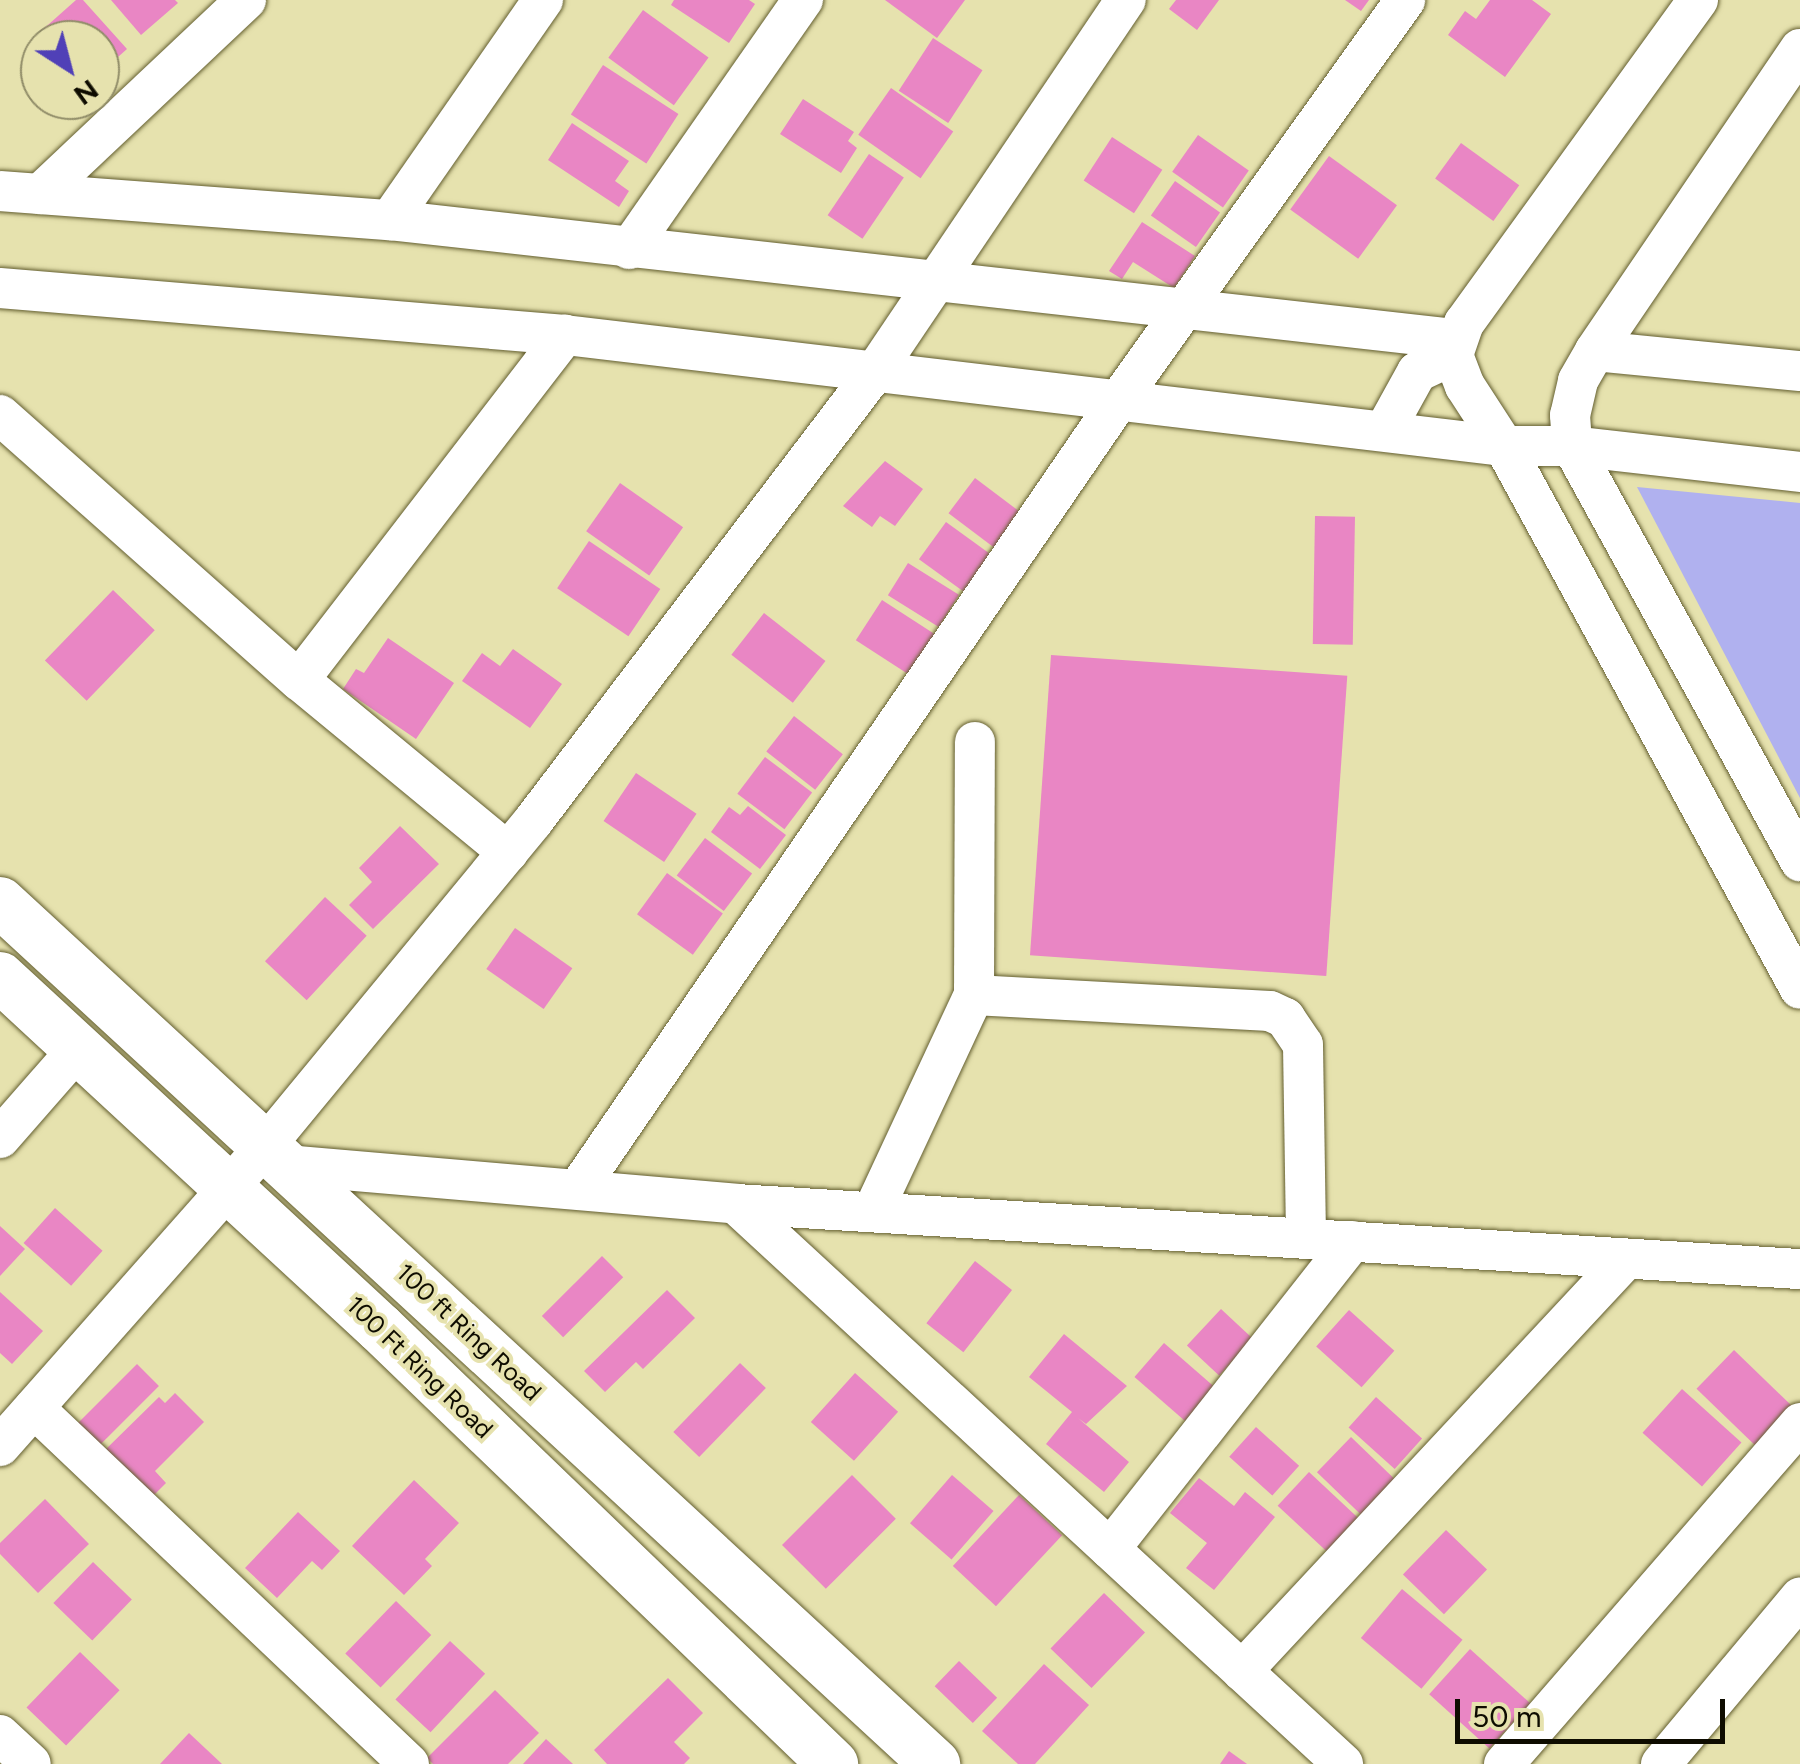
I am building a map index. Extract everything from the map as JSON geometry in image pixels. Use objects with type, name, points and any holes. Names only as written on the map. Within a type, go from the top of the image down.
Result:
[{"type":"main road","name":"100 ft Ring Road","points":[[0,902],[936,1764]]},
{"type":"main road","name":"100 Ft Ring Road","points":[[0,977],[833,1764]]},
{"type":"street","points":[[40,194],[246,0]]},
{"type":"street","points":[[390,220],[543,0]]},
{"type":"street","points":[[629,249],[803,0]]},
{"type":"street","points":[[0,1446],[227,1188],[276,1154],[874,372],[1126,0]]},
{"type":"street","points":[[580,1186],[1121,397],[1405,0]]},
{"type":"street","points":[[1386,430],[1417,372],[1454,347],[1698,0]]},
{"type":"street","points":[[1800,49],[1595,351],[1572,398],[1572,446],[1800,861]]},
{"type":"street","points":[[0,190],[390,220],[931,286],[1189,307],[1454,347]]},
{"type":"street","points":[[0,288],[564,335],[1121,397],[1504,446],[1572,446],[1800,472]]},
{"type":"street","points":[[300,680],[564,335]]},
{"type":"street","points":[[1454,347],[1465,386],[1504,446],[1800,988]]},
{"type":"street","points":[[1595,351],[1800,371]]},
{"type":"street","points":[[0,415],[300,680],[508,852]]},
{"type":"street","points":[[875,1207],[974,995],[976,742]]},
{"type":"street","points":[[974,995],[1270,1011],[1285,1018],[1303,1044],[1306,1238]]},
{"type":"street","points":[[0,1138],[78,1050]]},
{"type":"street","points":[[276,1154],[736,1204],[875,1207],[1800,1269]]},
{"type":"street","points":[[736,1204],[1343,1764]]},
{"type":"street","points":[[808,1206],[811,1272]]},
{"type":"street","points":[[1110,1550],[1352,1241]]},
{"type":"street","points":[[1242,1671],[1626,1260]]},
{"type":"street","points":[[34,1408],[410,1764]]},
{"type":"street","points":[[1504,1764],[1800,1424]]},
{"type":"street","points":[[1660,1764],[1800,1598]]},
{"type":"street","points":[[0,1735],[31,1764]]},
{"type":"shaded area","points":[[1637,487],[1800,503],[1800,798]]},
{"type":"building","points":[[76,0],[83,0],[101,20],[54,20]]},
{"type":"building","points":[[111,0],[175,0],[178,3],[141,35]]},
{"type":"building","points":[[674,0],[749,0],[755,4],[729,43],[671,5]]},
{"type":"building","points":[[885,0],[965,0],[937,38]]},
{"type":"building","points":[[1176,0],[1219,0],[1197,30],[1169,9]]},
{"type":"building","points":[[1345,0],[1369,0],[1361,11]]},
{"type":"building","points":[[1490,0],[1532,0],[1551,14],[1505,77],[1448,35],[1465,11],[1476,19]]},
{"type":"building","points":[[643,10],[709,58],[674,105],[608,58]]},
{"type":"building","points":[[933,38],[982,70],[948,123],[899,91]]},
{"type":"building","points":[[603,65],[678,114],[646,163],[571,114]]},
{"type":"building","points":[[891,88],[953,132],[921,178],[858,135]]},
{"type":"building","points":[[803,99],[854,132],[848,141],[857,148],[841,173],[780,134]]},
{"type":"building","points":[[572,123],[629,161],[615,181],[629,191],[619,207],[548,160]]},
{"type":"building","points":[[1198,135],[1249,171],[1223,207],[1172,172]]},
{"type":"building","points":[[1112,137],[1162,170],[1134,213],[1084,181]]},
{"type":"building","points":[[1461,143],[1519,185],[1493,221],[1435,179]]},
{"type":"building","points":[[869,154],[904,177],[862,239],[828,215]]},
{"type":"building","points":[[1329,156],[1397,205],[1358,259],[1290,209]]},
{"type":"building","points":[[1175,181],[1220,213],[1196,247],[1151,215]]},
{"type":"building","points":[[1142,222],[1195,256],[1174,288],[1133,262],[1122,279],[1109,271]]},
{"type":"building","points":[[885,461],[923,489],[895,526],[880,516],[872,527],[843,506]]},
{"type":"building","points":[[975,478],[1026,517],[1000,552],[949,513]]},
{"type":"building","points":[[620,483],[683,527],[649,575],[586,531]]},
{"type":"building","points":[[1315,516],[1355,517],[1353,645],[1313,644]]},
{"type":"building","points":[[946,522],[998,560],[971,597],[919,559]]},
{"type":"building","points":[[589,541],[660,589],[628,636],[557,588]]},
{"type":"building","points":[[908,563],[959,595],[939,627],[888,595]]},
{"type":"building","points":[[113,590],[155,630],[87,701],[45,660]]},
{"type":"building","points":[[882,600],[936,635],[910,675],[856,640]]},
{"type":"building","points":[[764,613],[825,661],[793,703],[731,655]]},
{"type":"building","points":[[388,638],[454,683],[416,739],[343,689],[356,669],[364,673]]},
{"type":"building","points":[[513,649],[562,684],[530,728],[462,681],[482,653],[500,666]]},
{"type":"building","points":[[1051,655],[1347,676],[1326,976],[1030,955]]},
{"type":"building","points":[[794,716],[843,754],[815,790],[766,751]]},
{"type":"building","points":[[765,757],[812,793],[784,829],[737,794]]},
{"type":"building","points":[[636,773],[697,814],[664,862],[604,821]]},
{"type":"building","points":[[748,806],[786,835],[760,869],[711,832],[729,807],[740,815]]},
{"type":"building","points":[[400,826],[439,864],[373,929],[349,905],[372,882],[359,868]]},
{"type":"building","points":[[705,838],[752,874],[724,911],[677,876]]},
{"type":"building","points":[[667,873],[723,914],[693,955],[637,914]]},
{"type":"building","points":[[325,897],[367,936],[307,1000],[265,961]]},
{"type":"building","points":[[515,928],[572,968],[544,1009],[486,969]]},
{"type":"building","points":[[55,1208],[103,1251],[71,1286],[24,1243]]},
{"type":"building","points":[[0,1226],[25,1249],[0,1276]]},
{"type":"building","points":[[602,1256],[623,1277],[563,1337],[542,1316]]},
{"type":"building","points":[[975,1261],[1012,1290],[963,1352],[926,1323]]},
{"type":"building","points":[[667,1290],[695,1318],[643,1369],[636,1362],[605,1392],[584,1371]]},
{"type":"building","points":[[0,1292],[43,1331],[12,1364],[0,1353]]},
{"type":"building","points":[[1221,1309],[1253,1339],[1219,1376],[1187,1346]]},
{"type":"building","points":[[1349,1310],[1394,1351],[1362,1387],[1316,1346]]},
{"type":"building","points":[[1064,1334],[1127,1386],[1086,1424],[1078,1418],[1129,1462],[1104,1492],[1046,1444],[1072,1412],[1029,1377]]},
{"type":"building","points":[[1164,1343],[1215,1387],[1185,1421],[1134,1377]]},
{"type":"building","points":[[1734,1350],[1792,1406],[1755,1445],[1696,1389]]},
{"type":"building","points":[[740,1363],[766,1388],[699,1457],[673,1432]]},
{"type":"building","points":[[137,1364],[159,1386],[93,1452],[71,1430]]},
{"type":"building","points":[[855,1373],[898,1412],[854,1461],[811,1422]]},
{"type":"building","points":[[1682,1389],[1741,1443],[1702,1486],[1643,1433]]},
{"type":"building","points":[[175,1393],[204,1422],[155,1471],[166,1483],[150,1499],[103,1452],[159,1397],[165,1403]]},
{"type":"building","points":[[1376,1397],[1422,1438],[1395,1469],[1349,1427]]},
{"type":"building","points":[[1256,1427],[1299,1466],[1272,1496],[1229,1457]]},
{"type":"building","points":[[1351,1437],[1398,1483],[1364,1518],[1317,1472]]},
{"type":"building","points":[[1309,1472],[1359,1518],[1327,1552],[1278,1506]]},
{"type":"building","points":[[852,1475],[896,1519],[826,1589],[782,1545]]},
{"type":"building","points":[[952,1475],[994,1511],[952,1559],[910,1523]]},
{"type":"building","points":[[1199,1478],[1234,1506],[1245,1492],[1275,1517],[1214,1590],[1186,1568],[1207,1543],[1170,1513]]},
{"type":"building","points":[[414,1480],[459,1523],[425,1559],[432,1566],[404,1595],[352,1546]]},
{"type":"building","points":[[1019,1495],[1062,1535],[996,1606],[953,1566]]},
{"type":"building","points":[[45,1499],[89,1544],[38,1593],[0,1554],[0,1543]]},
{"type":"building","points":[[298,1512],[340,1551],[322,1570],[312,1561],[277,1598],[245,1568]]},
{"type":"building","points":[[1446,1530],[1487,1570],[1444,1614],[1403,1575]]},
{"type":"building","points":[[93,1562],[132,1600],[92,1641],[53,1603]]},
{"type":"building","points":[[1402,1589],[1463,1640],[1421,1689],[1361,1638]]},
{"type":"building","points":[[1104,1593],[1145,1633],[1092,1688],[1051,1648]]},
{"type":"building","points":[[396,1601],[431,1635],[381,1688],[345,1654]]},
{"type":"building","points":[[450,1641],[485,1674],[431,1732],[395,1700]]},
{"type":"building","points":[[1470,1649],[1530,1703],[1489,1749],[1429,1694]]},
{"type":"building","points":[[80,1652],[120,1690],[66,1746],[27,1707]]},
{"type":"building","points":[[959,1661],[997,1698],[973,1723],[935,1686]]},
{"type":"building","points":[[1044,1664],[1089,1705],[1035,1764],[1018,1764],[982,1731]]},
{"type":"building","points":[[668,1678],[703,1713],[674,1742],[690,1758],[684,1764],[607,1764],[594,1750]]},
{"type":"building","points":[[495,1690],[539,1733],[508,1764],[433,1764],[427,1758]]},
{"type":"building","points":[[189,1733],[222,1764],[160,1764]]},
{"type":"building","points":[[546,1739],[573,1764],[523,1764]]},
{"type":"building","points":[[1229,1751],[1247,1764],[1220,1764]]}]
